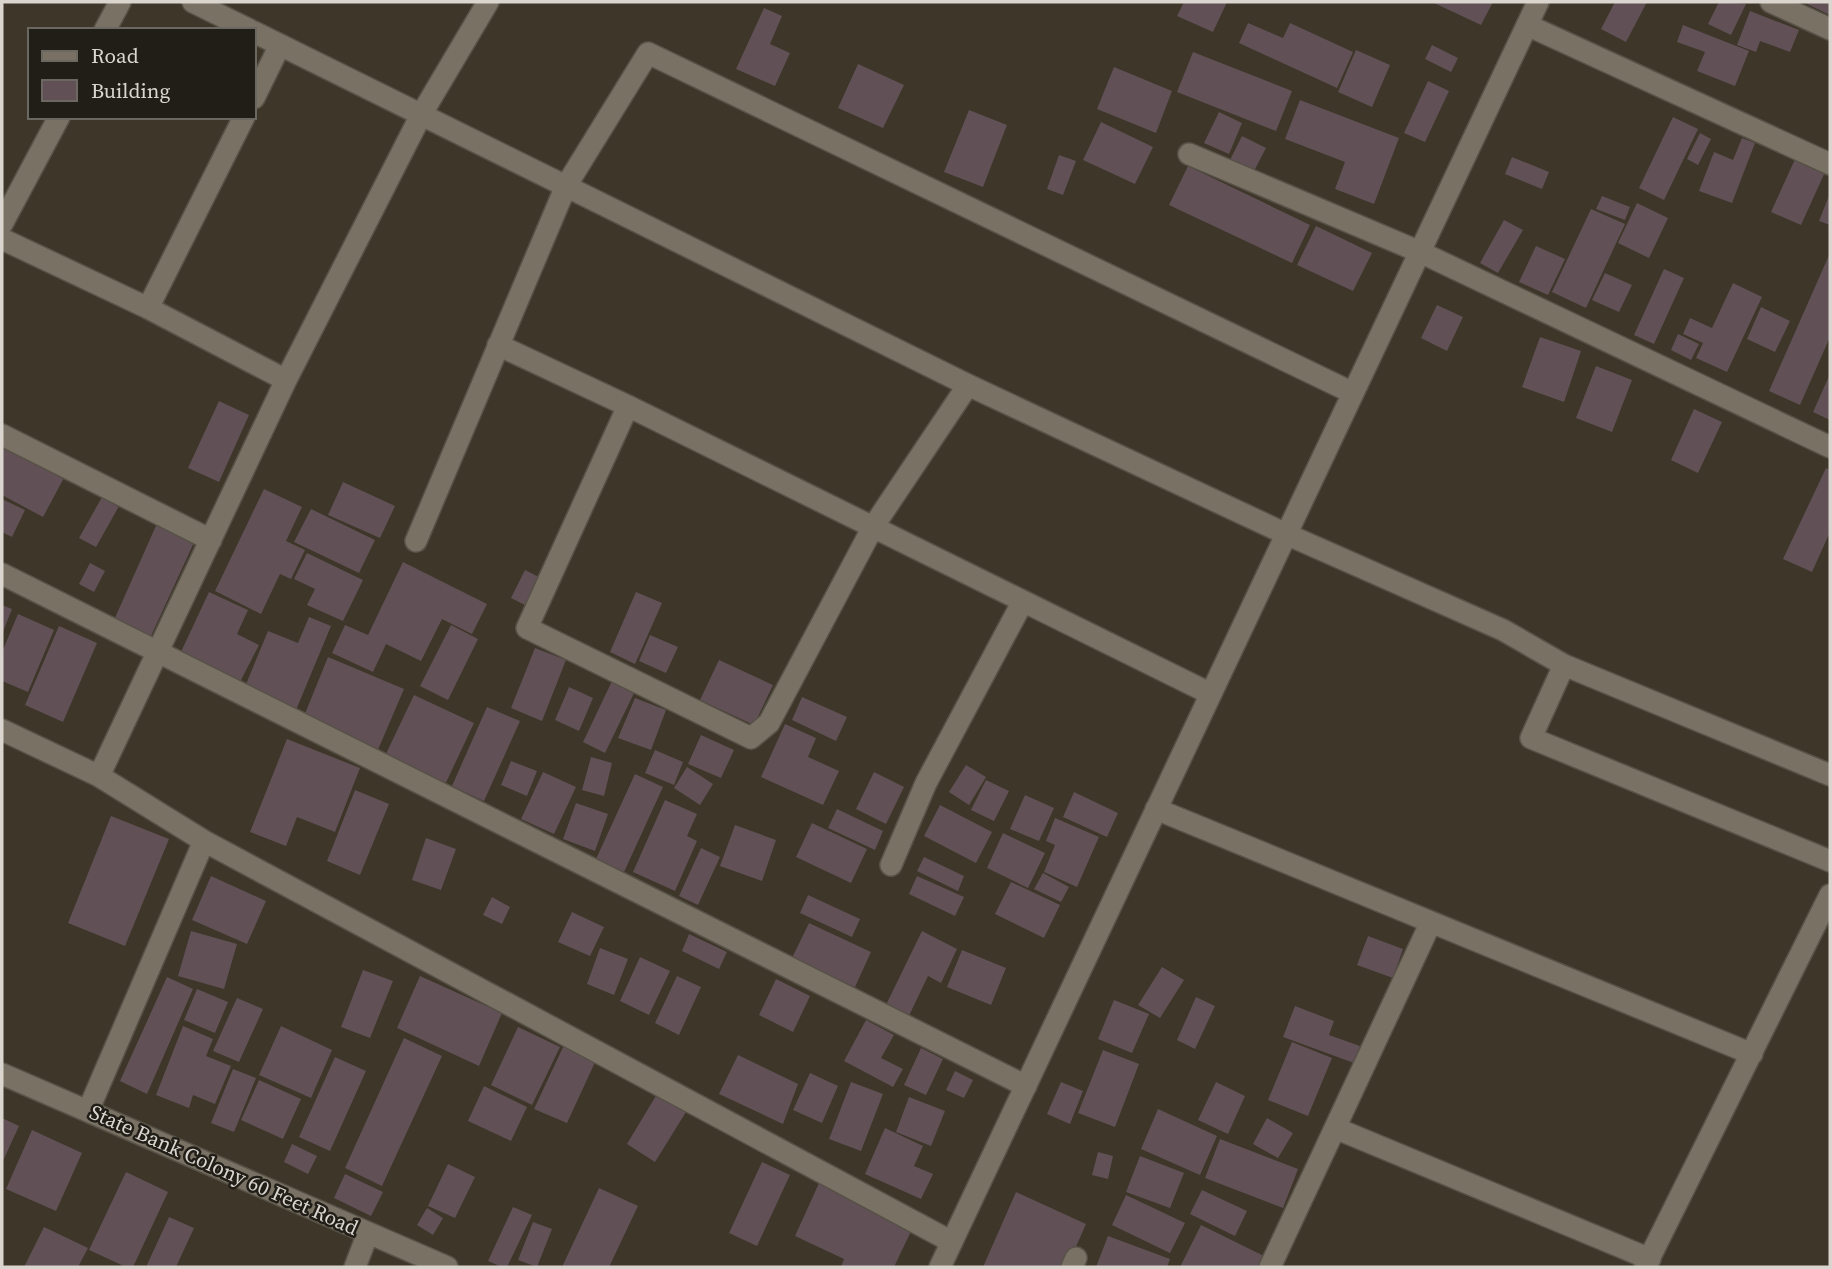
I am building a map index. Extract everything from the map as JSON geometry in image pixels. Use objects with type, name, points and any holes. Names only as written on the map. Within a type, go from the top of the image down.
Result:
[{"type":"street","points":[[106,28],[120,2]]},
{"type":"street","points":[[193,2],[246,28]]},
{"type":"street","points":[[99,776],[286,380],[421,115],[488,2]]},
{"type":"street","points":[[940,1267],[1538,2]]},
{"type":"street","points":[[1771,2],[1830,29]]},
{"type":"street","points":[[1527,25],[1830,164]]},
{"type":"street","points":[[256,33],[968,385],[1286,534],[1503,631],[1564,665],[1830,775]]},
{"type":"street","points":[[256,94],[281,45]]},
{"type":"street","points":[[416,541],[566,187],[648,53],[1353,393]]},
{"type":"street","points":[[2,224],[58,119]]},
{"type":"street","points":[[148,308],[243,119]]},
{"type":"street","points":[[1189,154],[1420,252],[1830,447]]},
{"type":"street","points":[[2,239],[148,308],[286,380]]},
{"type":"street","points":[[498,345],[628,406],[1022,603],[1211,694]]},
{"type":"street","points":[[628,406],[527,628],[751,738],[769,723],[873,527],[968,385]]},
{"type":"street","points":[[2,435],[211,540]]},
{"type":"street","points":[[2,574],[1026,1086]]},
{"type":"street","points":[[891,864],[926,783],[1022,603]]},
{"type":"street","points":[[1564,665],[1531,738],[1830,861]]},
{"type":"street","points":[[2,730],[99,776],[204,841],[952,1242]]},
{"type":"street","points":[[1156,809],[1752,1054]]},
{"type":"street","points":[[88,1111],[204,841]]},
{"type":"street","points":[[1335,1128],[1648,1263],[1830,895]]},
{"type":"street","points":[[1270,1267],[1431,922]]},
{"type":"street","name":"State Bank Colony 60 Feet Road","points":[[2,1074],[447,1267]]},
{"type":"street","points":[[355,1267],[368,1233]]},
{"type":"building","points":[[1184,2],[1227,2],[1213,32],[1177,16]]},
{"type":"building","points":[[1432,2],[1493,2],[1481,25]]},
{"type":"building","points":[[1615,2],[1647,2],[1626,42],[1601,29]]},
{"type":"building","points":[[1719,2],[1746,4],[1731,35],[1708,24]]},
{"type":"building","points":[[1803,2],[1830,2],[1830,15]]},
{"type":"building","points":[[764,8],[782,16],[770,44],[790,53],[775,86],[736,69]]},
{"type":"building","points":[[1750,11],[1799,30],[1790,52],[1760,41],[1756,52],[1737,45]]},
{"type":"building","points":[[1248,23],[1283,38],[1290,23],[1353,52],[1337,88],[1239,43]]},
{"type":"building","points":[[1683,25],[1749,51],[1735,86],[1697,71],[1705,52],[1677,42]]},
{"type":"building","points":[[1432,45],[1458,58],[1451,72],[1425,59]]},
{"type":"building","points":[[1356,50],[1390,65],[1372,107],[1338,92]]},
{"type":"building","points":[[1193,52],[1292,91],[1276,131],[1177,92]]},
{"type":"building","points":[[858,64],[904,85],[883,128],[838,108]]},
{"type":"building","points":[[1114,67],[1172,91],[1156,133],[1097,109]]},
{"type":"building","points":[[1428,81],[1449,91],[1425,142],[1404,133]]},
{"type":"building","points":[[1300,100],[1399,138],[1374,204],[1335,189],[1345,162],[1285,139]]},
{"type":"building","points":[[969,110],[1007,125],[983,187],[944,172]]},
{"type":"building","points":[[1219,112],[1242,123],[1229,154],[1204,143]]},
{"type":"building","points":[[1673,117],[1698,129],[1664,200],[1639,188]]},
{"type":"building","points":[[1101,122],[1153,147],[1135,184],[1083,160]]},
{"type":"building","points":[[1700,133],[1711,139],[1698,165],[1687,159]]},
{"type":"building","points":[[1242,136],[1266,148],[1254,171],[1230,160]]},
{"type":"building","points":[[1742,138],[1755,143],[1732,203],[1699,191],[1714,152],[1733,160]]},
{"type":"building","points":[[1059,155],[1076,161],[1063,195],[1047,189]]},
{"type":"building","points":[[1512,157],[1549,172],[1542,189],[1505,174]]},
{"type":"building","points":[[1796,157],[1826,170],[1801,225],[1771,212]]},
{"type":"building","points":[[1188,166],[1310,225],[1292,263],[1169,205]]},
{"type":"building","points":[[1830,193],[1830,225],[1819,221]]},
{"type":"building","points":[[1602,196],[1630,207],[1625,220],[1596,209]]},
{"type":"building","points":[[1637,203],[1668,218],[1649,258],[1618,243]]},
{"type":"building","points":[[1591,209],[1625,224],[1586,308],[1552,292]]},
{"type":"building","points":[[1504,220],[1523,230],[1498,273],[1480,263]]},
{"type":"building","points":[[1316,226],[1372,253],[1353,291],[1297,265]]},
{"type":"building","points":[[1536,246],[1565,259],[1548,295],[1519,282]]},
{"type":"building","points":[[1830,253],[1830,337],[1800,405],[1769,391]]},
{"type":"building","points":[[1664,269],[1684,278],[1654,344],[1634,335]]},
{"type":"building","points":[[1605,273],[1632,285],[1619,312],[1592,300]]},
{"type":"building","points":[[1733,283],[1762,297],[1727,372],[1696,358],[1703,343],[1683,334],[1690,318],[1712,328]]},
{"type":"building","points":[[1437,305],[1463,317],[1447,351],[1421,338]]},
{"type":"building","points":[[1761,307],[1790,321],[1775,352],[1747,339]]},
{"type":"building","points":[[1678,334],[1699,344],[1691,360],[1671,350]]},
{"type":"building","points":[[1540,337],[1581,351],[1564,402],[1522,387]]},
{"type":"building","points":[[1596,366],[1632,380],[1612,432],[1576,418]]},
{"type":"building","points":[[1830,374],[1830,420],[1813,412]]},
{"type":"building","points":[[219,401],[249,415],[219,482],[188,468]]},
{"type":"building","points":[[1694,409],[1722,422],[1698,473],[1671,460]]},
{"type":"building","points":[[2,442],[65,476],[43,517],[2,495]]},
{"type":"building","points":[[1826,468],[1830,470],[1830,532],[1812,572],[1783,559]]},
{"type":"building","points":[[343,482],[395,506],[380,538],[328,515]]},
{"type":"building","points":[[264,489],[302,507],[286,541],[305,550],[291,579],[280,574],[261,614],[215,591]]},
{"type":"building","points":[[106,490],[123,499],[96,547],[79,538]]},
{"type":"building","points":[[2,499],[25,510],[12,537],[2,532]]},
{"type":"building","points":[[311,509],[375,540],[359,573],[294,542]]},
{"type":"building","points":[[159,519],[197,536],[151,636],[114,620]]},
{"type":"building","points":[[307,553],[363,580],[343,621],[307,605],[315,589],[294,579]]},
{"type":"building","points":[[403,562],[487,604],[472,634],[442,619],[421,661],[386,644],[373,672],[332,653],[345,625],[368,635]]},
{"type":"building","points":[[90,563],[105,571],[94,592],[79,584]]},
{"type":"building","points":[[525,570],[547,581],[533,609],[511,598]]},
{"type":"building","points":[[209,592],[248,610],[237,634],[259,645],[239,684],[179,656]]},
{"type":"building","points":[[636,592],[662,603],[635,664],[610,652]]},
{"type":"building","points":[[2,605],[12,609],[2,634]]},
{"type":"building","points":[[18,614],[54,630],[28,692],[2,681],[2,652]]},
{"type":"building","points":[[309,617],[331,626],[296,710],[244,689],[268,631],[298,643]]},
{"type":"building","points":[[451,625],[478,639],[448,700],[420,686]]},
{"type":"building","points":[[59,626],[97,643],[63,722],[25,705]]},
{"type":"building","points":[[650,635],[678,647],[666,673],[639,661]]},
{"type":"building","points":[[535,648],[566,660],[542,721],[511,708]]},
{"type":"building","points":[[328,657],[404,689],[377,752],[302,721]]},
{"type":"building","points":[[719,660],[773,685],[754,725],[700,700]]},
{"type":"building","points":[[612,681],[635,691],[605,753],[583,742]]},
{"type":"building","points":[[569,687],[593,698],[579,731],[555,720]]},
{"type":"building","points":[[414,695],[474,723],[443,789],[383,760]]},
{"type":"building","points":[[802,697],[847,717],[836,741],[792,720]]},
{"type":"building","points":[[635,698],[666,710],[651,750],[618,738]]},
{"type":"building","points":[[487,707],[520,721],[484,801],[452,786]]},
{"type":"building","points":[[785,724],[816,738],[808,757],[839,771],[823,805],[761,777]]},
{"type":"building","points":[[701,735],[734,750],[721,778],[688,764]]},
{"type":"building","points":[[287,739],[360,768],[335,832],[297,817],[286,846],[250,832]]},
{"type":"building","points":[[655,750],[683,762],[674,785],[645,773]]},
{"type":"building","points":[[591,757],[612,763],[604,796],[582,790]]},
{"type":"building","points":[[511,761],[537,771],[527,796],[501,785]]},
{"type":"building","points":[[966,765],[986,777],[969,805],[949,792]]},
{"type":"building","points":[[687,767],[713,784],[700,805],[674,788]]},
{"type":"building","points":[[543,772],[576,787],[554,834],[521,819]]},
{"type":"building","points":[[874,772],[904,787],[886,824],[856,809]]},
{"type":"building","points":[[635,774],[663,787],[624,872],[596,859]]},
{"type":"building","points":[[986,780],[1009,791],[994,821],[971,810]]},
{"type":"building","points":[[355,790],[389,804],[360,875],[327,861]]},
{"type":"building","points":[[1074,792],[1118,813],[1107,837],[1063,817]]},
{"type":"building","points":[[1025,795],[1054,808],[1039,841],[1010,829]]},
{"type":"building","points":[[665,800],[697,814],[687,836],[697,841],[675,891],[633,872]]},
{"type":"building","points":[[576,803],[608,814],[595,851],[563,839]]},
{"type":"building","points":[[940,805],[992,832],[976,863],[924,836]]},
{"type":"building","points":[[837,809],[883,831],[875,850],[828,828]]},
{"type":"building","points":[[111,816],[169,839],[125,946],[68,923]]},
{"type":"building","points":[[1055,818],[1099,837],[1077,887],[1044,872],[1055,845],[1046,841]]},
{"type":"building","points":[[812,823],[867,849],[851,883],[796,857]]},
{"type":"building","points":[[735,825],[776,840],[762,881],[720,866]]},
{"type":"building","points":[[1003,833],[1045,853],[1028,888],[987,868]]},
{"type":"building","points":[[426,838],[456,849],[441,890],[412,880]]},
{"type":"building","points":[[701,848],[720,857],[698,905],[679,896]]},
{"type":"building","points":[[924,857],[964,876],[958,891],[917,871]]},
{"type":"building","points":[[1043,873],[1069,887],[1061,902],[1034,889]]},
{"type":"building","points":[[211,876],[266,901],[247,944],[192,920]]},
{"type":"building","points":[[917,876],[964,897],[955,916],[909,894]]},
{"type":"building","points":[[1011,882],[1060,905],[1044,938],[995,914]]},
{"type":"building","points":[[808,895],[860,919],[852,937],[800,913]]},
{"type":"building","points":[[492,897],[510,907],[502,924],[483,915]]},
{"type":"building","points":[[572,912],[604,927],[590,956],[558,942]]},
{"type":"building","points":[[809,923],[871,952],[855,987],[792,958]]},
{"type":"building","points":[[191,931],[237,944],[224,989],[178,976]]},
{"type":"building","points":[[922,931],[957,949],[941,983],[928,976],[906,1022],[883,1011]]},
{"type":"building","points":[[689,934],[727,952],[719,969],[682,951]]},
{"type":"building","points":[[1368,936],[1403,949],[1393,978],[1357,965]]},
{"type":"building","points":[[600,948],[628,959],[614,995],[587,984]]},
{"type":"building","points":[[962,950],[1006,968],[991,1005],[947,987]]},
{"type":"building","points":[[640,957],[670,971],[649,1015],[620,1001]]},
{"type":"building","points":[[1162,967],[1184,980],[1160,1018],[1138,1005]]},
{"type":"building","points":[[363,970],[393,981],[370,1038],[341,1027]]},
{"type":"building","points":[[420,976],[502,1013],[479,1066],[397,1028]]},
{"type":"building","points":[[677,976],[701,987],[679,1035],[655,1023]]},
{"type":"building","points":[[167,977],[193,989],[147,1094],[120,1081]]},
{"type":"building","points":[[776,979],[810,996],[793,1032],[759,1015]]},
{"type":"building","points":[[197,989],[228,1002],[215,1033],[184,1020]]},
{"type":"building","points":[[1196,997],[1215,1006],[1195,1049],[1177,1040]]},
{"type":"building","points":[[237,998],[263,1009],[239,1062],[213,1051]]},
{"type":"building","points":[[1114,1000],[1149,1014],[1132,1053],[1098,1039]]},
{"type":"building","points":[[1295,1006],[1334,1021],[1329,1035],[1360,1046],[1354,1063],[1283,1037]]},
{"type":"building","points":[[866,1020],[894,1035],[881,1058],[903,1069],[893,1087],[844,1061]]},
{"type":"building","points":[[183,1026],[213,1039],[206,1056],[231,1066],[215,1104],[193,1095],[189,1108],[156,1095]]},
{"type":"building","points":[[281,1026],[332,1050],[311,1098],[259,1075]]},
{"type":"building","points":[[518,1027],[560,1047],[532,1105],[491,1085]]},
{"type":"building","points":[[404,1038],[442,1056],[382,1186],[345,1168]]},
{"type":"building","points":[[1292,1042],[1332,1058],[1308,1116],[1268,1100]]},
{"type":"building","points":[[565,1043],[597,1058],[567,1123],[534,1109]]},
{"type":"building","points":[[921,1048],[943,1059],[926,1095],[904,1085]]},
{"type":"building","points":[[1103,1050],[1139,1064],[1115,1127],[1078,1113]]},
{"type":"building","points":[[738,1055],[798,1084],[783,1124],[719,1094]]},
{"type":"building","points":[[335,1057],[366,1071],[330,1151],[299,1137]]},
{"type":"building","points":[[233,1069],[256,1078],[234,1132],[211,1123]]},
{"type":"building","points":[[955,1071],[973,1080],[964,1098],[946,1090]]},
{"type":"building","points":[[810,1073],[838,1086],[822,1123],[793,1110]]},
{"type":"building","points":[[259,1080],[301,1099],[283,1139],[241,1120]]},
{"type":"building","points":[[851,1082],[883,1094],[861,1151],[829,1139]]},
{"type":"building","points":[[1061,1082],[1083,1091],[1070,1124],[1047,1114]]},
{"type":"building","points":[[1216,1082],[1245,1096],[1228,1134],[1198,1120]]},
{"type":"building","points":[[484,1086],[527,1107],[511,1141],[468,1121]]},
{"type":"building","points":[[657,1094],[686,1112],[655,1162],[627,1144]]},
{"type":"building","points":[[909,1097],[945,1111],[931,1146],[896,1132]]},
{"type":"building","points":[[1158,1109],[1217,1136],[1200,1175],[1141,1149]]},
{"type":"building","points":[[2,1118],[19,1126],[2,1163]]},
{"type":"building","points":[[1267,1118],[1293,1133],[1278,1158],[1253,1144]]},
{"type":"building","points":[[885,1128],[923,1146],[914,1166],[933,1174],[921,1199],[865,1174]]},
{"type":"building","points":[[32,1130],[82,1153],[56,1211],[6,1189]]},
{"type":"building","points":[[1220,1139],[1298,1169],[1283,1208],[1205,1178]]},
{"type":"building","points":[[292,1144],[317,1156],[308,1174],[284,1162]]},
{"type":"building","points":[[1098,1152],[1113,1156],[1108,1179],[1092,1175]]},
{"type":"building","points":[[1140,1156],[1184,1173],[1170,1208],[1126,1192]]},
{"type":"building","points":[[762,1162],[790,1175],[757,1246],[729,1233]]},
{"type":"building","points":[[448,1164],[475,1177],[455,1218],[428,1206]]},
{"type":"building","points":[[126,1172],[168,1192],[133,1267],[126,1267],[89,1250]]},
{"type":"building","points":[[345,1174],[383,1192],[371,1216],[334,1198]]},
{"type":"building","points":[[820,1181],[914,1225],[894,1267],[841,1267],[844,1259],[795,1236]]},
{"type":"building","points":[[599,1188],[638,1206],[609,1267],[562,1267]]},
{"type":"building","points":[[1202,1190],[1247,1211],[1235,1236],[1190,1214]]},
{"type":"building","points":[[1016,1192],[1086,1224],[1067,1267],[983,1267]]},
{"type":"building","points":[[1126,1195],[1185,1223],[1170,1253],[1112,1225]]},
{"type":"building","points":[[513,1207],[532,1215],[507,1267],[502,1267],[488,1261]]},
{"type":"building","points":[[427,1208],[443,1218],[433,1235],[417,1225]]},
{"type":"building","points":[[169,1217],[194,1228],[176,1267],[146,1267]]},
{"type":"building","points":[[533,1222],[552,1229],[537,1267],[518,1260]]},
{"type":"building","points":[[1201,1225],[1266,1257],[1261,1267],[1180,1267]]},
{"type":"building","points":[[44,1227],[88,1248],[78,1267],[24,1267]]},
{"type":"building","points":[[1108,1236],[1170,1259],[1167,1267],[1096,1267]]}]
